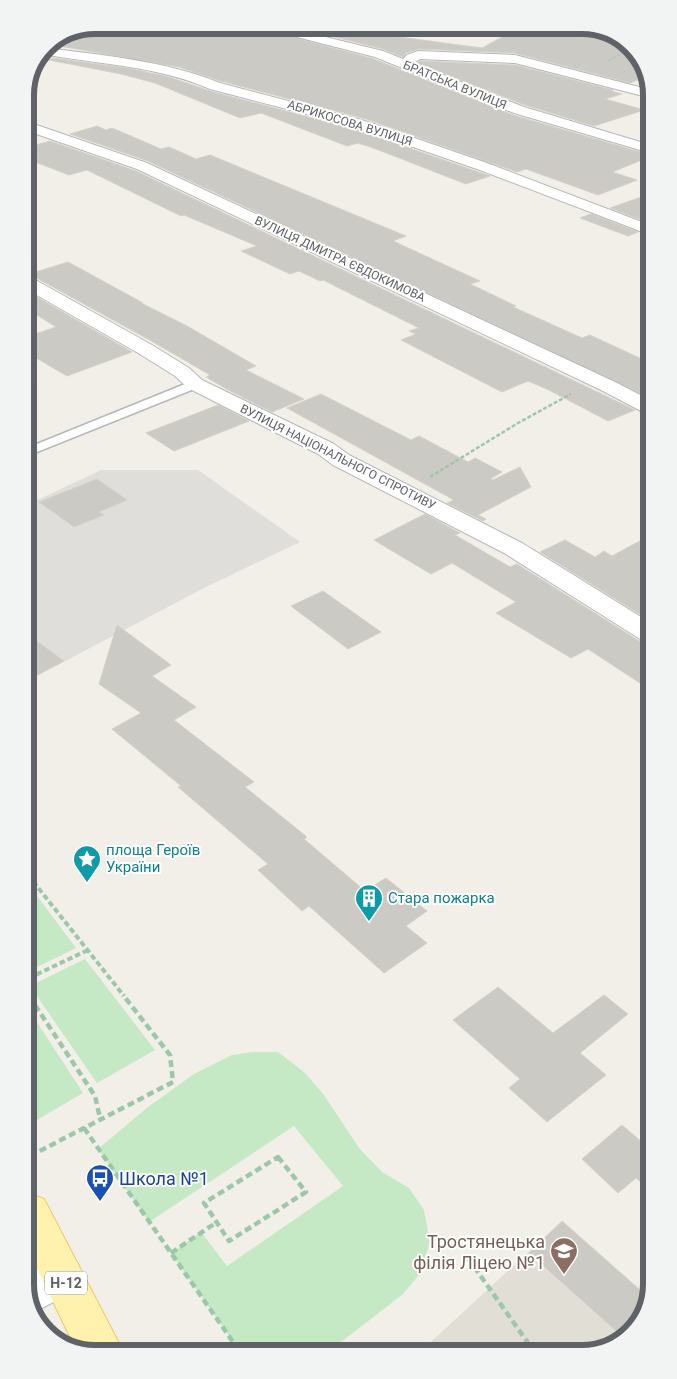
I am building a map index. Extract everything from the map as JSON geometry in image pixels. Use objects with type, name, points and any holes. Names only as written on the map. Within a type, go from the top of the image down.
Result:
[{"type":"main road","name":"Н-12","points":[[34,1230],[46,1285],[95,1345]]},
{"type":"street","name":"БРАТСЬКА ВУЛИЦЯ","points":[[297,34],[384,56],[519,110],[643,147]]},
{"type":"street","name":"АБРИКОСОВА ВУЛИЦЯ","points":[[53,51],[129,63],[201,80],[215,86],[360,124],[482,166],[643,227]]},
{"type":"street","points":[[405,65],[411,58],[418,55]]},
{"type":"street","points":[[384,56],[418,55],[522,60],[643,92]]},
{"type":"street","name":"ВУЛИЦЯ ДМИТРА ЄВДОКИМОВА","points":[[34,128],[142,166],[597,381],[643,405]]},
{"type":"street","name":"ВУЛИЦЯ НАЦІОНАЛЬНОГО СПРОТИВУ","points":[[34,287],[145,349],[182,372],[195,384],[326,449],[341,460],[513,548],[643,629]]},
{"type":"lane","points":[[34,449],[195,384]]},
{"type":"path","points":[[406,492],[518,422],[597,381]]},
{"type":"path","points":[[34,882],[170,1055],[173,1082],[100,1118],[34,1154]]},
{"type":"path","points":[[34,976],[88,950]]},
{"type":"path","points":[[34,1004],[95,1096],[100,1118]]},
{"type":"path","points":[[84,1128],[235,1345]]},
{"type":"path","points":[[278,1157],[306,1192],[229,1241],[217,1222],[204,1203],[278,1157]]},
{"type":"path","points":[[171,1253],[217,1222]]},
{"type":"path","points":[[468,1258],[529,1345]]},
{"type":"shaded area","points":[[101,470],[198,470],[300,542],[204,588],[34,677],[34,502]]},
{"type":"shaded area","name":"Тростянецька філія Ліцею №1","points":[[562,1221],[642,1292],[637,1311],[628,1324],[613,1337],[594,1344],[428,1345]]},
{"type":"green space","points":[[34,892],[76,948],[34,969]]},
{"type":"green space","points":[[85,959],[155,1050],[97,1083],[34,992],[34,984]]},
{"type":"green space","points":[[34,1018],[83,1093],[35,1121],[34,1119]]},
{"type":"green space","points":[[252,1052],[278,1052],[305,1073],[324,1095],[359,1148],[382,1172],[409,1188],[424,1210],[430,1243],[419,1275],[403,1294],[335,1345],[235,1345],[171,1253],[201,1232],[227,1266],[343,1186],[294,1126],[149,1222],[98,1149],[148,1107],[194,1074],[232,1055]]},
{"type":"building","points":[[95,34],[281,34],[374,59],[513,115],[643,153],[643,160],[612,172],[637,180],[598,195],[526,169],[517,172],[366,119],[221,81],[179,67],[59,46],[71,38]]},
{"type":"building","points":[[336,34],[376,34],[482,48],[508,34],[594,35],[619,46],[631,58],[639,71],[641,79],[630,83],[515,53],[418,49],[406,53],[403,57],[383,49],[331,36]]},
{"type":"building","points":[[53,58],[127,68],[169,77],[210,91],[354,129],[490,176],[466,184],[376,149],[358,143],[347,146],[261,113],[240,118],[155,83],[121,74],[49,60]]},
{"type":"building","points":[[420,61],[515,65],[613,90],[611,91],[622,94],[605,99],[643,110],[594,126],[525,105],[417,63]]},
{"type":"building","points":[[97,126],[106,130],[112,128],[161,149],[169,147],[196,159],[210,155],[406,236],[393,241],[480,281],[470,284],[516,306],[513,307],[582,338],[590,335],[643,360],[643,395],[148,161],[70,134]]},
{"type":"building","points":[[50,141],[136,171],[635,410],[608,421],[528,381],[502,392],[401,340],[416,334],[409,331],[419,328],[323,280],[320,281],[299,271],[290,274],[241,251],[257,246],[184,215],[181,216],[87,170],[69,175],[34,161],[34,145]]},
{"type":"building","points":[[643,196],[643,220],[610,208]]},
{"type":"building","points":[[591,214],[638,232],[628,236],[580,218]]},
{"type":"building","points":[[68,262],[143,303],[141,303],[187,326],[256,366],[246,370],[304,399],[272,412],[230,391],[206,377],[210,375],[34,277],[34,273]]},
{"type":"building","points":[[34,296],[132,352],[67,376],[34,357],[34,334],[56,327],[34,313]]},
{"type":"building","points":[[321,394],[411,440],[419,436],[468,462],[475,458],[502,472],[490,479],[493,480],[520,467],[531,487],[478,515],[486,519],[483,521],[447,503],[454,500],[287,408]]},
{"type":"building","points":[[218,405],[249,421],[174,451],[146,433]]},
{"type":"building","points":[[97,479],[127,500],[99,512],[104,515],[74,527],[39,502]]},
{"type":"building","points":[[425,514],[460,533],[455,535],[510,567],[517,564],[643,642],[643,685],[588,649],[571,658],[496,613],[516,602],[452,563],[431,574],[374,540]]},
{"type":"building","points":[[643,539],[643,616],[540,552],[565,540],[595,557],[604,551],[612,556]]},
{"type":"building","points":[[323,591],[381,632],[348,649],[291,606]]},
{"type":"building","points":[[117,625],[171,665],[152,676],[196,707],[174,720],[254,782],[245,787],[307,837],[304,839],[365,891],[386,878],[427,911],[406,926],[427,943],[384,973],[309,906],[302,911],[258,870],[268,864],[178,787],[181,786],[112,729],[141,713],[99,684]]},
{"type":"building","points":[[34,639],[64,661],[34,677]]},
{"type":"building","points":[[498,987],[553,1033],[604,995],[628,1014],[580,1053],[606,1075],[547,1122],[509,1088],[520,1079],[453,1020]]},
{"type":"building","points":[[622,1125],[643,1143],[643,1184],[636,1178],[618,1193],[582,1159]]},
{"type":"building","points":[[562,1221],[642,1292],[640,1304],[633,1318],[618,1333],[529,1253]]},
{"type":"place","name":"площа Героїв України","points":[[87,883]]},
{"type":"place","name":"Стара пожарка","points":[[369,922]]},
{"type":"place","name":"Школа №1","points":[[100,1202]]},
{"type":"place","name":"Тростянецька філія Ліцею №1","points":[[564,1275]]}]
